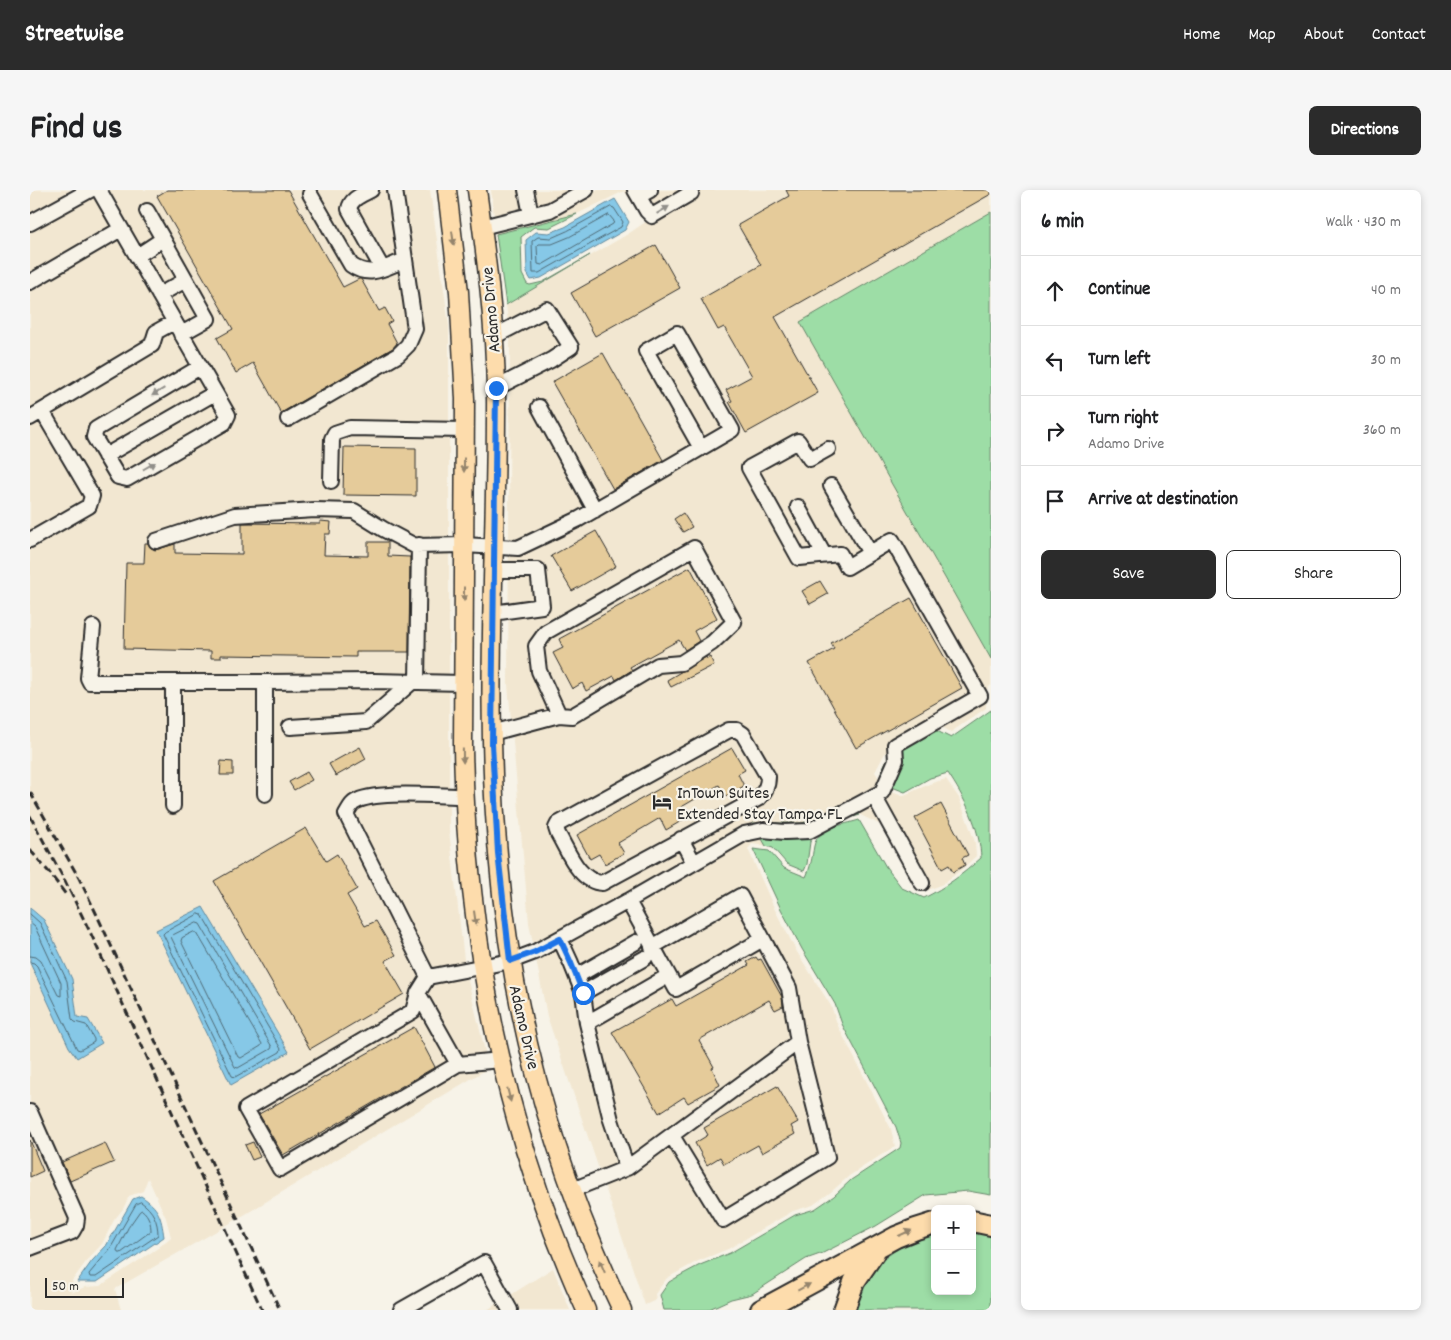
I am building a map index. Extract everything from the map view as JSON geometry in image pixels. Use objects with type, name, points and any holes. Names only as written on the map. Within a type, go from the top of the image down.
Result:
[{"type":"highway","points":[[976,1222],[991,1225]]},
{"type":"highway","points":[[760,1310],[911,1231],[931,1225]]},
{"type":"highway","points":[[844,1310],[854,1282],[877,1248]]},
{"type":"main road","name":"Adamo Drive","points":[[447,190],[460,302],[465,399],[463,683],[464,796],[468,856],[482,966],[501,1060],[518,1127],[563,1257],[586,1310]]},
{"type":"main road","name":"Adamo Drive","points":[[477,190],[493,337],[496,388],[492,733],[498,853],[510,961],[529,1050],[551,1126],[582,1220],[622,1310]]},
{"type":"street","points":[[30,223],[90,190]]},
{"type":"street","points":[[99,190],[228,415],[224,423],[127,479],[118,477],[94,437],[96,429],[200,367]]},
{"type":"street","points":[[371,190],[350,202],[349,209],[382,268]]},
{"type":"street","points":[[288,419],[398,355],[408,345],[415,329],[395,190]]},
{"type":"street","points":[[526,190],[531,215]]},
{"type":"street","points":[[482,227],[550,210],[586,190]]},
{"type":"street","points":[[641,192],[646,211],[652,216],[691,193],[690,190]]},
{"type":"street","points":[[310,194],[351,265],[359,270],[371,272],[405,260]]},
{"type":"street","points":[[147,211],[208,319],[182,334]]},
{"type":"street","points":[[30,282],[121,229]]},
{"type":"street","points":[[137,256],[163,239]]},
{"type":"street","points":[[159,295],[186,280]]},
{"type":"street","points":[[493,337],[547,309],[571,347],[551,360],[496,388]]},
{"type":"street","points":[[30,540],[89,506],[92,496],[36,414],[152,345],[156,332],[174,322]]},
{"type":"street","points":[[156,541],[235,515],[315,510],[354,511],[383,530],[415,546],[464,545],[518,548],[579,519],[732,430],[677,333],[646,351],[701,448]]},
{"type":"street","points":[[106,456],[215,393]]},
{"type":"street","points":[[539,407],[595,510]]},
{"type":"street","points":[[332,481],[332,439],[335,432],[350,428],[465,430]]},
{"type":"street","points":[[501,1060],[458,1064],[280,1169],[246,1109],[413,1012],[418,993],[428,977],[510,961],[535,952],[744,834],[763,830],[809,831],[882,792],[896,760],[896,745],[980,696],[892,540],[847,567],[840,554],[799,558],[749,468],[798,441],[810,459],[828,449]]},
{"type":"street","points":[[831,486],[870,553]]},
{"type":"street","points":[[798,507],[824,555]]},
{"type":"street","points":[[290,727],[366,722],[414,682],[419,546]]},
{"type":"street","points":[[492,733],[559,715],[572,716],[658,665],[681,663],[712,643],[734,622],[694,548],[546,632],[536,646],[539,671],[559,715]]},
{"type":"street","points":[[493,570],[538,570],[542,606],[493,613]]},
{"type":"street","points":[[93,627],[88,678],[90,682],[374,680],[463,683]]},
{"type":"street","points":[[173,682],[173,806]]},
{"type":"street","points":[[265,682],[265,794]]},
{"type":"street","points":[[729,730],[737,730],[743,734],[768,777],[766,790],[759,798],[681,839],[602,883],[596,883],[582,874],[556,828],[558,824],[720,734],[729,730]]},
{"type":"street","points":[[428,977],[346,814],[350,806],[356,801],[384,795],[464,796]]},
{"type":"street","points":[[874,796],[922,883]]},
{"type":"street","points":[[681,839],[694,863]]},
{"type":"street","points":[[583,993],[740,896],[789,988],[798,1042],[827,1157],[723,1220],[672,1136]]},
{"type":"street","points":[[628,901],[649,953],[676,989],[763,939]]},
{"type":"street","points":[[560,939],[583,993],[586,1023],[611,1120],[627,1168]]},
{"type":"street","points":[[576,976],[636,942]]},
{"type":"street","points":[[586,1023],[668,976]]},
{"type":"street","points":[[418,993],[458,1064]]},
{"type":"street","points":[[572,1190],[627,1168],[798,1042]]},
{"type":"street","points":[[30,1112],[77,1218],[72,1232],[30,1248]]},
{"type":"street","points":[[401,1310],[484,1263],[510,1310]]},
{"type":"shaded area","points":[[30,190],[430,190],[449,326],[449,830],[465,968],[489,1068],[234,1221],[115,1289],[121,1310],[30,1310],[30,963],[69,1047],[102,1043],[88,1019],[77,1017],[72,979],[44,920],[30,907]],"holes":[[[203,907],[231,1085],[156,931]],[[148,1178],[166,1218],[171,1237],[158,1248],[100,1286],[85,1287],[71,1293],[74,1286],[72,1281],[102,1244],[129,1196],[143,1191]]]},
{"type":"shaded area","points":[[491,190],[991,190],[991,212],[801,322],[991,659],[991,685],[987,689],[986,708],[951,732],[936,724],[907,739],[885,753],[875,772],[887,790],[902,796],[946,779],[959,798],[975,842],[976,856],[941,885],[923,892],[887,828],[840,805],[814,819],[802,823],[753,823],[766,846],[752,844],[748,849],[776,912],[797,952],[831,1006],[838,1026],[891,1129],[895,1146],[849,1176],[813,1205],[793,1211],[728,1249],[698,1261],[667,1278],[655,1294],[656,1300],[645,1305],[547,1016],[529,923],[508,685],[510,339],[506,305],[647,221],[624,191],[577,214],[496,234]]},
{"type":"shaded area","points":[[553,1268],[570,1310],[487,1310]]},
{"type":"green space","points":[[991,212],[991,659],[800,322]]},
{"type":"green space","points":[[577,214],[549,228],[534,227],[521,237],[522,274],[527,284],[543,282],[590,255],[506,305],[496,234]]},
{"type":"green space","points":[[991,710],[991,1195],[968,1191],[926,1195],[876,1226],[823,1253],[806,1259],[752,1294],[731,1299],[707,1310],[664,1310],[660,1295],[669,1282],[700,1265],[730,1253],[795,1215],[815,1209],[834,1196],[851,1180],[900,1148],[901,1143],[896,1127],[842,1024],[835,1004],[802,949],[753,849],[769,851],[784,868],[806,877],[816,840],[832,828],[859,820],[886,867],[902,888],[924,898],[940,889],[981,858],[975,824],[966,803],[948,773],[930,778],[905,792],[892,787],[881,772],[888,757],[933,729],[951,738]]},
{"type":"green space","points":[[840,805],[860,815],[820,827],[810,842],[807,864],[804,871],[787,864],[773,848],[766,846],[753,823],[802,823],[814,819]]},
{"type":"green space","points":[[976,1232],[991,1235],[991,1310],[852,1310],[874,1269],[893,1252],[931,1234],[931,1295],[976,1295]]},
{"type":"water","points":[[615,199],[629,222],[625,230],[541,278],[531,280],[527,273],[526,240],[536,232],[549,233],[565,227]]},
{"type":"water","points":[[203,907],[289,1052],[231,1085],[156,930]]},
{"type":"water","points":[[30,908],[44,920],[72,979],[77,1017],[88,1019],[102,1043],[77,1058],[69,1047],[30,963]]},
{"type":"water","points":[[141,1196],[158,1213],[164,1237],[97,1282],[77,1282],[106,1246],[133,1199]]},
{"type":"building","points":[[167,190],[288,190],[343,287],[361,279],[379,311],[385,308],[392,321],[387,324],[397,343],[393,348],[281,413],[253,363],[236,373],[217,338],[233,329],[157,196]]},
{"type":"building","points":[[786,190],[991,190],[991,194],[775,317],[818,393],[746,433],[729,402],[732,401],[726,390],[752,376],[724,327],[718,330],[701,299],[761,265],[738,225],[789,196]]},
{"type":"building","points":[[656,245],[680,288],[595,336],[571,293]]},
{"type":"building","points":[[603,353],[663,460],[613,489],[552,382]]},
{"type":"building","points":[[344,447],[416,448],[416,496],[343,495]]},
{"type":"building","points":[[683,513],[692,527],[683,532],[674,519]]},
{"type":"building","points":[[320,521],[331,522],[330,534],[325,534],[324,555],[368,556],[368,542],[388,542],[388,556],[410,557],[409,652],[356,652],[356,657],[221,655],[221,658],[211,658],[211,651],[124,649],[126,563],[144,563],[145,543],[148,543],[155,550],[175,544],[175,553],[242,554],[242,523],[320,524]]},
{"type":"building","points":[[596,531],[616,566],[572,591],[551,556]]},
{"type":"building","points":[[690,567],[717,618],[694,631],[699,641],[685,650],[679,640],[630,667],[632,670],[616,680],[614,676],[586,691],[582,683],[572,689],[553,653],[563,648],[559,639]]},
{"type":"building","points":[[820,581],[828,594],[810,604],[802,591]]},
{"type":"building","points":[[911,598],[962,688],[856,748],[809,663],[834,649],[831,643]]},
{"type":"building","points":[[706,657],[707,659],[710,657],[714,665],[671,687],[667,680]]},
{"type":"building","points":[[360,747],[366,759],[336,776],[329,764]]},
{"type":"building","name":"InTown Suites Extended Stay Tampa FL","points":[[732,748],[745,770],[738,774],[744,786],[726,796],[719,785],[678,809],[683,820],[666,830],[660,818],[618,843],[624,853],[605,864],[599,854],[590,859],[577,835]]},
{"type":"building","points":[[221,761],[233,762],[233,775],[220,775]]},
{"type":"building","points":[[307,772],[312,780],[294,790],[289,782]]},
{"type":"building","points":[[941,804],[968,855],[962,858],[965,865],[953,872],[949,865],[942,869],[915,818]]},
{"type":"building","points":[[306,828],[326,861],[337,854],[357,889],[347,895],[365,926],[376,921],[396,955],[385,961],[404,994],[310,1049],[214,881]]},
{"type":"building","points":[[756,957],[758,960],[761,959],[782,997],[783,1006],[775,1010],[769,1000],[699,1040],[714,1067],[712,1068],[720,1085],[688,1103],[684,1097],[659,1113],[612,1032],[672,999],[676,1006],[749,965],[747,962]]},
{"type":"building","points":[[414,1027],[435,1067],[283,1155],[259,1114]]},
{"type":"building","points":[[777,1086],[798,1122],[791,1126],[795,1134],[762,1153],[758,1145],[724,1164],[720,1157],[707,1165],[695,1143],[708,1135],[704,1128]]},
{"type":"building","points":[[30,1140],[43,1171],[30,1177]]},
{"type":"building","points":[[253,1142],[260,1157],[252,1160],[245,1145]]},
{"type":"building","points":[[105,1143],[114,1162],[70,1181],[62,1162]]},
{"type":"railway","points":[[30,792],[79,878],[96,913],[280,1310]]},
{"type":"railway","points":[[30,816],[91,934],[262,1310]]},
{"type":"railway","points":[[30,850],[67,896]]},
{"type":"place","name":"InTown Suites Extended Stay Tampa FL","points":[[662,802]]},
{"type":"route","points":[[496,388],[492,744],[498,853],[510,961],[535,952],[560,939],[583,993]]}]
